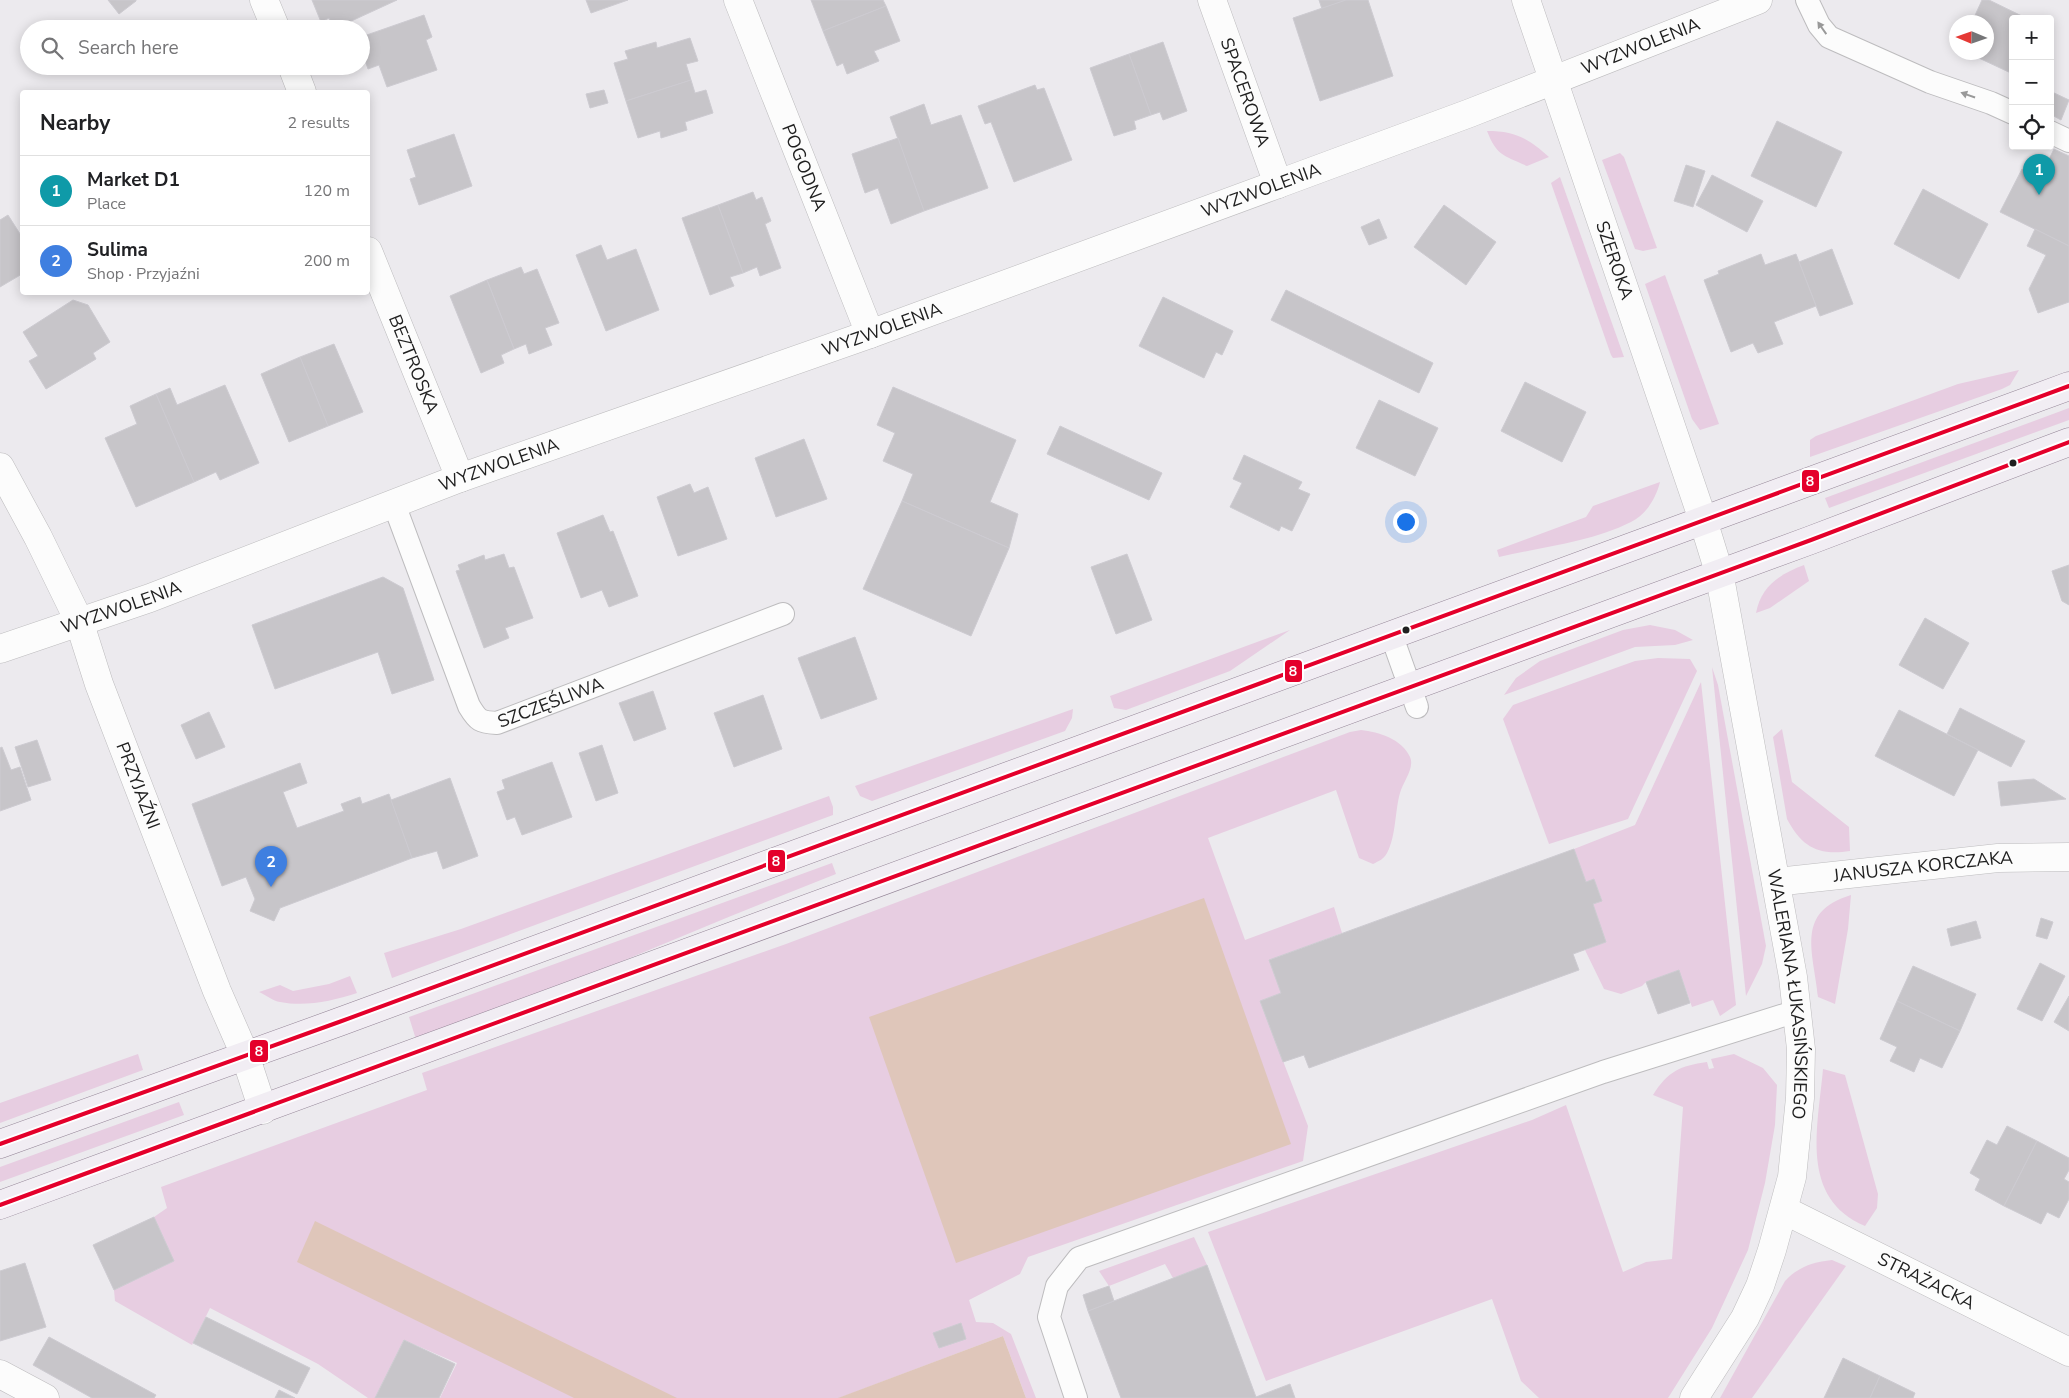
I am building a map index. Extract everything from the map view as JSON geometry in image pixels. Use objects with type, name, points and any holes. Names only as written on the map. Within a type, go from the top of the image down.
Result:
[{"type":"main road","points":[[0,1144],[358,1015],[2069,386]]},
{"type":"main road","points":[[0,1205],[1413,697],[1719,572],[1811,540],[2069,442]]},
{"type":"street","points":[[264,0],[272,20]]},
{"type":"street","name":"POGODNA","points":[[738,0],[870,334]]},
{"type":"street","name":"SPACEROWA","points":[[1212,0],[1278,184]]},
{"type":"street","name":"SZEROKA","points":[[1526,0],[1719,572]]},
{"type":"street","name":"WYZWOLENIA","points":[[0,649],[150,598],[460,478],[870,334],[1278,184],[1470,113],[1758,0]]},
{"type":"street","points":[[295,75],[301,90]]},
{"type":"street","name":"BEZTROSKA","points":[[370,257],[460,478]]},
{"type":"street","name":"PRZYJAŹNI","points":[[0,467],[43,545],[79,621],[100,684],[217,991],[245,1055],[263,1110]]},
{"type":"street","name":"WALERIANA ŁUKASIŃSKIEGO","points":[[1694,1398],[1745,1318],[1760,1286],[1784,1210],[1792,1177],[1800,1098],[1801,1049],[1798,1011],[1719,572]]},
{"type":"street","name":"JANUSZA KORCZAKA","points":[[1776,882],[1998,858],[2069,857]]},
{"type":"street","name":"STRAŻACKA","points":[[1784,1210],[2069,1352]]},
{"type":"street","points":[[0,1374],[45,1398]]},
{"type":"lane","points":[[1807,0],[1819,25],[1829,37],[1930,82],[2009,111]]},
{"type":"lane","points":[[2054,134],[2069,141]]},
{"type":"lane","name":"SZCZĘŚLIWA","points":[[394,504],[469,706],[477,719],[485,722],[497,723],[782,614]]},
{"type":"lane","points":[[1391,634],[1413,697]]},
{"type":"lane","points":[[1076,1398],[1049,1317],[1058,1286],[1079,1258],[1594,1075],[1798,1011]]},
{"type":"shaded area","points":[[1487,131],[1506,132],[1521,137],[1528,140],[1549,157],[1527,166],[1502,154],[1494,145]]},
{"type":"shaded area","points":[[1620,153],[1624,157],[1657,248],[1643,251],[1635,249],[1602,160]]},
{"type":"shaded area","points":[[1560,177],[1624,357],[1613,358],[1611,355],[1551,183]]},
{"type":"shaded area","points":[[1665,275],[1719,424],[1700,430],[1692,419],[1645,284]]},
{"type":"shaded area","points":[[2019,370],[2010,385],[2002,389],[1810,457],[1810,440],[1816,436],[1958,384]]},
{"type":"shaded area","points":[[2069,408],[2069,420],[1829,508],[1825,498]]},
{"type":"shaded area","points":[[1660,482],[1650,505],[1641,515],[1616,529],[1583,539],[1499,557],[1497,550],[1586,517],[1593,506]]},
{"type":"shaded area","points":[[1804,565],[1809,581],[1770,608],[1756,613],[1762,595],[1773,582],[1787,572]]},
{"type":"shaded area","points":[[1650,625],[1675,630],[1693,640],[1675,645],[1635,647],[1504,695],[1516,678],[1540,661],[1623,630]]},
{"type":"shaded area","points":[[1290,630],[1230,671],[1126,710],[1114,708],[1110,696]]},
{"type":"shaded area","points":[[1658,658],[1690,659],[1697,671],[1628,819],[1549,844],[1503,719],[1513,705],[1635,661]]},
{"type":"shaded area","points":[[1712,667],[1718,685],[1766,946],[1762,964],[1746,996]]},
{"type":"shaded area","points":[[1701,682],[1736,1005],[1720,1016],[1713,1000],[1692,1007],[1679,970],[1646,982],[1642,986],[1621,994],[1604,989],[1585,950],[1606,942],[1593,904],[1602,900],[1594,879],[1586,882],[1574,849],[1635,825]]},
{"type":"shaded area","points":[[1073,709],[1072,718],[1065,731],[872,801],[860,796],[855,786]]},
{"type":"shaded area","points":[[1782,729],[1792,782],[1849,827],[1850,851],[1829,852],[1812,847],[1799,837],[1787,819],[1773,737]]},
{"type":"shaded area","points":[[1361,730],[1382,735],[1396,741],[1406,751],[1411,761],[1410,770],[1400,793],[1390,847],[1381,860],[1373,864],[1359,858],[1336,790],[1208,838],[1245,940],[1334,907],[1342,933],[1269,960],[1281,993],[1260,1001],[1308,1126],[1303,1161],[1028,1257],[1020,1274],[969,1300],[976,1322],[993,1323],[1011,1334],[1036,1398],[1026,1398],[1003,1336],[839,1398],[440,1398],[457,1363],[404,1340],[375,1398],[368,1398],[318,1364],[210,1308],[192,1345],[115,1301],[114,1290],[174,1261],[154,1217],[167,1208],[161,1187],[427,1090],[422,1073],[786,944],[1350,732]]},
{"type":"shaded area","points":[[829,796],[833,807],[833,815],[392,978],[384,953],[461,929]]},
{"type":"shaded area","points":[[832,863],[836,874],[418,1046],[409,1017]]},
{"type":"shaded area","points":[[1851,895],[1848,929],[1835,1004],[1818,997],[1812,936],[1814,923],[1821,912],[1833,902]]},
{"type":"shaded area","points":[[1204,898],[1291,1144],[956,1263],[869,1017]]},
{"type":"shaded area","points":[[350,976],[357,993],[319,1002],[299,1004],[280,1002],[259,992],[280,985],[293,991],[329,984]]},
{"type":"shaded area","points":[[138,1054],[143,1070],[0,1123],[0,1103]]},
{"type":"shaded area","points":[[1734,1054],[1763,1068],[1777,1085],[1775,1125],[1765,1183],[1748,1250],[1712,1328],[1668,1398],[1539,1398],[1521,1381],[1492,1299],[1266,1381],[1208,1232],[1532,1120],[1566,1105],[1623,1272],[1646,1262],[1672,1259],[1683,1107],[1653,1095],[1664,1080],[1676,1071],[1689,1065],[1707,1062],[1709,1069],[1714,1068],[1711,1059]]},
{"type":"shaded area","points":[[1823,1069],[1845,1075],[1878,1194],[1877,1208],[1865,1226],[1844,1214],[1830,1198],[1821,1179],[1817,1159],[1817,1137]]},
{"type":"shaded area","points":[[179,1102],[184,1115],[0,1182],[0,1167]]},
{"type":"shaded area","points":[[315,1221],[677,1398],[574,1398],[297,1262]]},
{"type":"shaded area","points":[[1194,1237],[1207,1265],[1173,1278],[1165,1264],[1109,1286],[1099,1271]]},
{"type":"shaded area","points":[[1832,1260],[1846,1266],[1752,1398],[1720,1398],[1785,1281],[1795,1272],[1806,1266]]},
{"type":"shaded area","points":[[1003,1336],[1026,1398],[838,1398]]},
{"type":"building","points":[[108,0],[136,0],[136,1],[119,14]]},
{"type":"building","points":[[312,0],[397,0],[354,20],[330,20],[329,18],[320,20]]},
{"type":"building","points":[[586,0],[628,0],[591,13]]},
{"type":"building","points":[[811,0],[883,0],[886,6],[823,31]]},
{"type":"building","points":[[1319,0],[1346,0],[1322,9]]},
{"type":"building","points":[[1346,0],[1368,0],[1393,76],[1320,101],[1293,18]]},
{"type":"building","points":[[1982,0],[1989,0],[2020,15],[2009,15],[2009,72],[1983,60],[1994,60],[1994,15],[1975,15]]},
{"type":"building","points":[[886,6],[900,41],[874,51],[879,61],[847,74],[843,63],[837,66],[823,31]]},
{"type":"building","points":[[424,15],[432,37],[426,40],[437,70],[387,87],[379,65],[370,68],[370,34]]},
{"type":"building","points":[[690,38],[698,61],[686,64],[691,80],[626,101],[614,63],[628,59],[625,51],[656,42],[657,48]]},
{"type":"building","points":[[1163,42],[1187,111],[1163,120],[1160,112],[1151,115],[1129,54]]},
{"type":"building","points":[[1129,54],[1151,115],[1134,121],[1136,129],[1114,136],[1090,68]]},
{"type":"building","points":[[691,80],[695,93],[706,90],[713,113],[685,122],[687,130],[661,138],[660,131],[638,138],[626,101]]},
{"type":"building","points":[[1035,85],[1037,90],[1044,88],[1072,160],[1014,182],[991,122],[985,124],[978,106]]},
{"type":"building","points":[[604,90],[608,103],[590,108],[586,94]]},
{"type":"building","points":[[2054,93],[2069,100],[2061,120],[2054,116]]},
{"type":"building","points":[[924,104],[931,125],[961,115],[988,188],[924,211],[890,117]]},
{"type":"building","points":[[1777,121],[1842,152],[1816,207],[1751,176]]},
{"type":"building","points":[[454,134],[472,186],[419,205],[410,179],[416,177],[407,150]]},
{"type":"building","points":[[898,138],[924,211],[891,224],[878,188],[865,193],[852,154]]},
{"type":"building","points":[[2054,149],[2069,156],[2069,246],[2000,212],[2022,169],[2040,178]]},
{"type":"building","points":[[1686,165],[1705,171],[1693,207],[1674,201]]},
{"type":"building","points":[[1712,175],[1763,201],[1747,232],[1696,205]]},
{"type":"building","points":[[1923,189],[1988,224],[1959,279],[1894,244]]},
{"type":"building","points":[[753,192],[756,200],[762,197],[771,221],[765,224],[781,268],[760,276],[757,267],[743,273],[718,205]]},
{"type":"building","points":[[718,205],[743,273],[730,277],[734,286],[710,295],[682,218]]},
{"type":"building","points":[[1444,205],[1496,242],[1466,285],[1414,247]]},
{"type":"building","points":[[8,215],[20,234],[20,275],[0,287],[0,220]]},
{"type":"building","points":[[1379,219],[1387,238],[1369,245],[1361,227]]},
{"type":"building","points":[[2035,229],[2069,246],[2069,302],[2038,313],[2029,289],[2046,255],[2027,246]]},
{"type":"building","points":[[601,245],[607,260],[636,249],[659,310],[606,331],[576,255]]},
{"type":"building","points":[[1832,249],[1853,304],[1820,316],[1799,262]]},
{"type":"building","points":[[1761,254],[1765,265],[1796,254],[1816,306],[1774,322],[1783,344],[1758,353],[1753,343],[1731,352],[1704,280],[1719,274],[1718,271]]},
{"type":"building","points":[[521,267],[524,274],[537,269],[559,323],[545,328],[552,345],[529,354],[526,344],[514,349],[487,280]]},
{"type":"building","points":[[487,280],[514,349],[501,355],[504,363],[481,373],[450,296]]},
{"type":"building","points":[[1286,290],[1433,363],[1419,393],[1271,320]]},
{"type":"building","points":[[1163,297],[1233,331],[1222,355],[1216,352],[1204,378],[1139,346]]},
{"type":"building","points":[[73,300],[88,305],[110,342],[93,353],[96,359],[46,389],[29,361],[38,356],[23,332]]},
{"type":"building","points":[[334,344],[363,412],[328,426],[300,357]]},
{"type":"building","points":[[300,357],[328,426],[289,442],[261,374]]},
{"type":"building","points":[[1525,382],[1586,412],[1562,462],[1501,431]]},
{"type":"building","points":[[225,385],[259,463],[220,480],[216,472],[194,482],[156,394],[170,388],[177,405]]},
{"type":"building","points":[[893,387],[1016,440],[990,502],[1018,514],[1009,548],[902,501],[913,474],[883,461],[895,433],[877,425]]},
{"type":"building","points":[[156,394],[194,482],[136,507],[105,438],[137,424],[130,406]]},
{"type":"building","points":[[1379,400],[1438,428],[1415,476],[1356,448]]},
{"type":"building","points":[[1060,426],[1162,473],[1149,500],[1047,454]]},
{"type":"building","points":[[804,439],[827,499],[776,517],[755,458]]},
{"type":"building","points":[[1244,455],[1302,482],[1298,489],[1310,494],[1292,531],[1281,526],[1279,531],[1230,507],[1242,483],[1233,479]]},
{"type":"building","points":[[690,484],[694,493],[708,487],[727,539],[678,556],[657,497]]},
{"type":"building","points":[[902,501],[1009,548],[971,636],[863,589]]},
{"type":"building","points":[[603,515],[610,532],[613,531],[638,596],[609,607],[602,590],[581,598],[557,533]]},
{"type":"building","points":[[504,554],[509,568],[514,567],[533,618],[505,628],[509,638],[484,648],[456,571],[460,570],[458,565],[484,555],[485,560]]},
{"type":"building","points":[[1127,554],[1152,620],[1116,634],[1091,567]]},
{"type":"building","points":[[2069,565],[2069,605],[2062,601],[2052,571]]},
{"type":"building","points":[[383,577],[403,588],[434,680],[392,694],[378,652],[275,689],[252,625]]},
{"type":"building","points":[[1925,618],[1969,643],[1943,689],[1899,665]]},
{"type":"building","points":[[855,637],[877,699],[821,719],[798,658]]},
{"type":"building","points":[[653,691],[666,729],[634,741],[619,703]]},
{"type":"building","points":[[763,695],[782,749],[734,767],[714,713]]},
{"type":"building","points":[[1960,708],[2025,741],[2011,767],[1947,734]]},
{"type":"building","points":[[1899,710],[1978,750],[1954,796],[1875,756]]},
{"type":"building","points":[[209,712],[225,747],[196,759],[181,725]]},
{"type":"building","points":[[37,740],[51,780],[28,787],[15,747]]},
{"type":"building","points":[[602,745],[618,793],[596,801],[579,753]]},
{"type":"building","points":[[2,747],[11,770],[20,767],[31,800],[0,811],[0,748]]},
{"type":"building","points":[[552,762],[572,817],[522,835],[515,817],[507,820],[497,792],[505,789],[502,780]]},
{"type":"building","points":[[300,763],[307,783],[283,792],[297,828],[344,811],[341,804],[360,797],[362,804],[389,794],[412,858],[280,908],[274,921],[250,911],[255,899],[246,877],[222,886],[192,804]]},
{"type":"building","points":[[450,778],[478,856],[443,869],[437,851],[412,858],[391,800]]},
{"type":"building","points":[[2034,779],[2066,799],[2001,806],[1998,782]]},
{"type":"building","points":[[1574,849],[1586,882],[1594,879],[1602,901],[1593,904],[1606,942],[1573,954],[1579,970],[1309,1068],[1304,1055],[1283,1062],[1260,1001],[1281,993],[1269,960]]},
{"type":"building","points":[[2041,918],[2053,922],[2047,939],[2036,936]]},
{"type":"building","points":[[1976,921],[1981,938],[1951,946],[1947,929]]},
{"type":"building","points":[[2040,963],[2065,976],[2042,1021],[2017,1009]]},
{"type":"building","points":[[1913,966],[1976,994],[1960,1031],[1897,1001]]},
{"type":"building","points":[[1679,970],[1690,1003],[1658,1014],[1646,982]]},
{"type":"building","points":[[2069,996],[2069,1031],[2054,1022]]},
{"type":"building","points":[[1897,1001],[1960,1031],[1942,1068],[1920,1058],[1914,1072],[1890,1061],[1897,1047],[1880,1039]]},
{"type":"building","points":[[2007,1126],[2037,1141],[2004,1206],[1975,1190],[1980,1179],[1970,1173],[1987,1140],[1997,1145]]},
{"type":"building","points":[[2037,1141],[2069,1158],[2069,1170],[2064,1179],[2069,1182],[2069,1199],[2059,1218],[2047,1212],[2041,1224],[2004,1206]]},
{"type":"building","points":[[154,1217],[174,1261],[114,1290],[93,1245]]},
{"type":"building","points":[[25,1263],[46,1327],[0,1341],[0,1271]]},
{"type":"building","points":[[1207,1265],[1256,1397],[1290,1384],[1295,1398],[1121,1398],[1088,1311]]},
{"type":"building","points":[[1109,1286],[1114,1301],[1088,1311],[1083,1295]]},
{"type":"building","points":[[206,1317],[310,1368],[297,1394],[193,1343]]},
{"type":"building","points":[[961,1323],[966,1339],[939,1348],[933,1333]]},
{"type":"building","points":[[49,1337],[156,1395],[154,1398],[92,1398],[33,1365]]},
{"type":"building","points":[[404,1340],[455,1364],[439,1398],[375,1398]]},
{"type":"building","points":[[1843,1358],[1880,1376],[1870,1398],[1824,1398]]},
{"type":"building","points":[[1880,1376],[1915,1393],[1913,1398],[1870,1398]]},
{"type":"building","points":[[279,1390],[295,1398],[275,1398]]},
{"type":"transit line","name":"8","points":[[0,1144],[339,1022],[2069,386]]},
{"type":"transit line","name":"8","points":[[0,1205],[1811,540],[2069,442]]},
{"type":"place","name":"Market D1","points":[[2039,195]]},
{"type":"place","name":"Sulima","points":[[271,887]]}]
